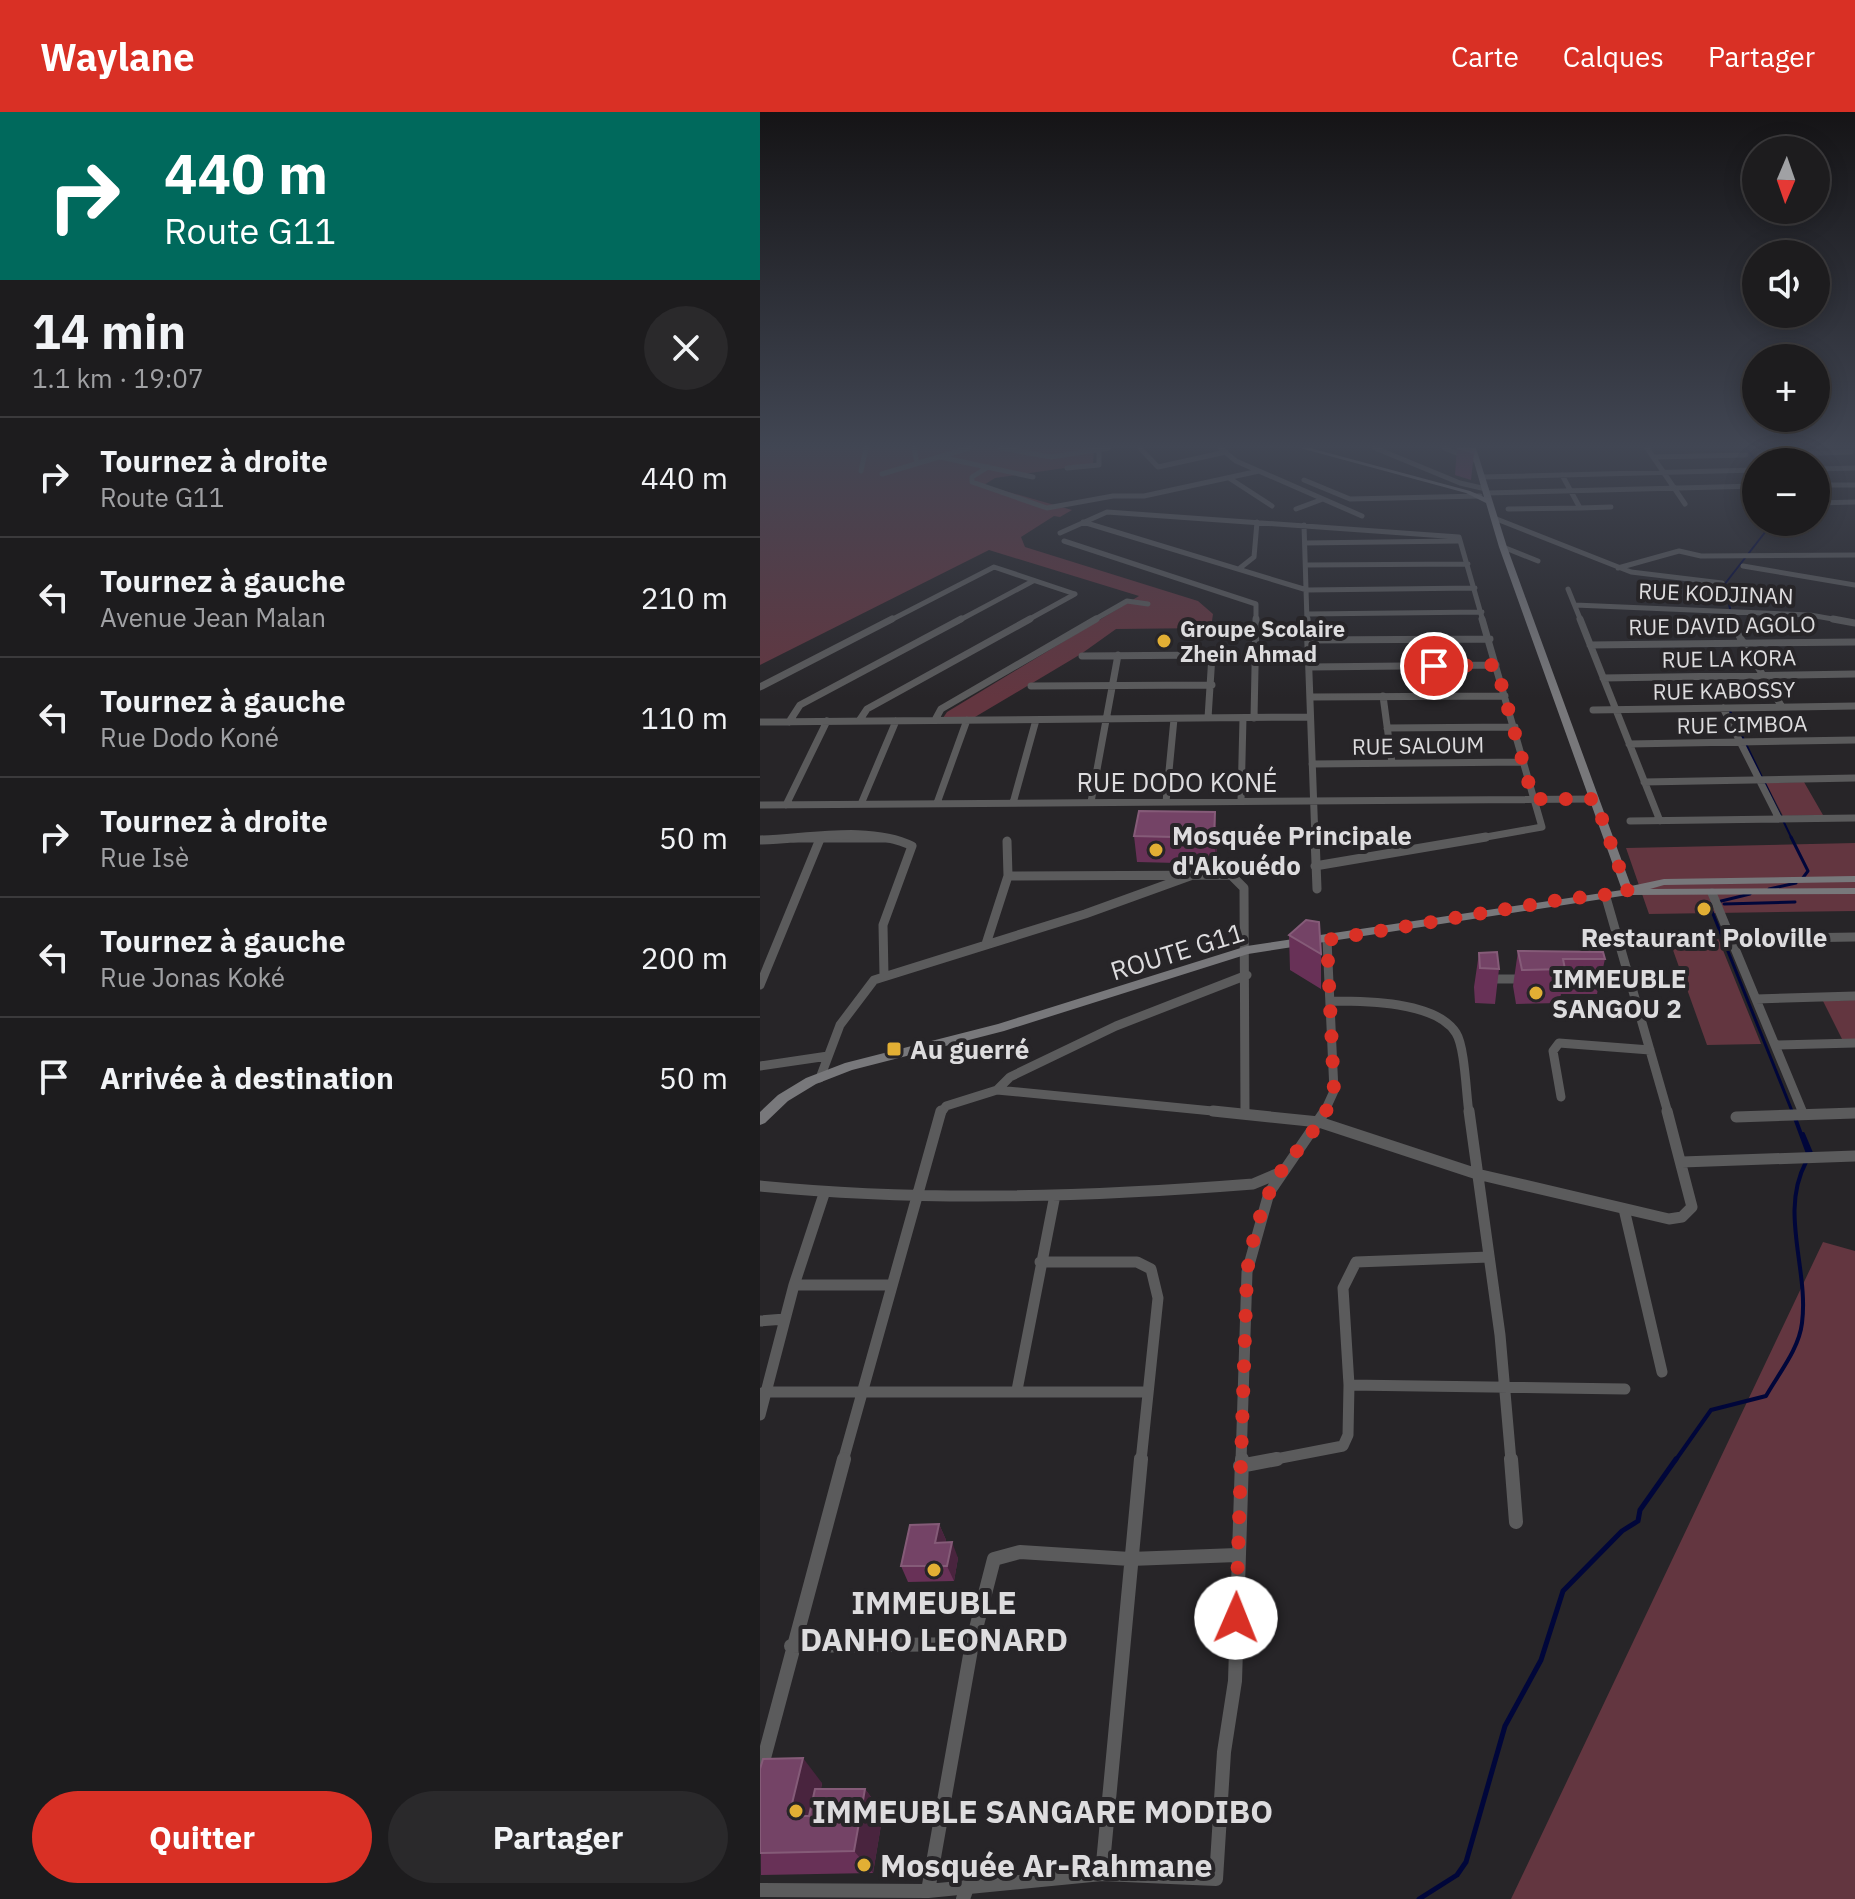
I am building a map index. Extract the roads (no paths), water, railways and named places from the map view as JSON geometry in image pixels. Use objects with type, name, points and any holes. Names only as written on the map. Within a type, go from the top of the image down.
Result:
[{"type":"main road","points":[[1498,531],[1628,892]]},
{"type":"main road","points":[[1628,892],[1636,886],[1664,882],[1855,879]]},
{"type":"main road","points":[[1628,892],[1855,891]]},
{"type":"main road","name":"ROUTE G11","points":[[760,1120],[783,1098],[849,1066],[1042,1016],[1247,950],[1628,892]]},
{"type":"street","points":[[1115,531],[1307,590],[1475,588]]},
{"type":"street","points":[[1240,568],[1254,557],[1256,531]]},
{"type":"street","points":[[1304,531],[1317,889]]},
{"type":"street","points":[[1315,866],[1542,827],[1461,541],[1456,535],[1401,531]]},
{"type":"street","points":[[1527,531],[1618,568],[1722,583]]},
{"type":"street","points":[[1064,541],[1256,604],[1254,718]]},
{"type":"street","points":[[1305,543],[1461,541]]},
{"type":"street","points":[[1503,547],[1538,561]]},
{"type":"street","points":[[1618,568],[1679,551],[1701,556],[1855,555]]},
{"type":"street","points":[[1306,565],[1468,564]]},
{"type":"street","points":[[1743,566],[1855,585]]},
{"type":"street","points":[[760,687],[994,567],[1075,594],[867,709],[859,721]]},
{"type":"street","points":[[789,722],[800,705],[1033,581]]},
{"type":"street","points":[[1568,589],[1660,821]]},
{"type":"street","points":[[935,720],[941,709],[1127,601],[1148,604]]},
{"type":"street","name":"RUE KODJINAN","points":[[1575,605],[1810,615],[1855,623]]},
{"type":"street","points":[[1308,614],[1482,612]]},
{"type":"street","points":[[1725,612],[1740,643],[1782,707]]},
{"type":"street","points":[[1309,640],[1490,639]]},
{"type":"street","name":"RUE DAVID AGOLO","points":[[1590,645],[1855,642]]},
{"type":"street","points":[[1091,802],[1118,655]]},
{"type":"street","points":[[1082,656],[1212,655],[1208,718]]},
{"type":"street","points":[[1310,667],[1496,665]]},
{"type":"street","name":"RUE LA KORA","points":[[1603,678],[1855,674]]},
{"type":"street","points":[[1031,686],[1212,685]]},
{"type":"street","points":[[1383,696],[1392,763]]},
{"type":"street","points":[[1310,697],[1505,696]]},
{"type":"street","name":"RUE KABOSSY","points":[[1593,710],[1855,706]]},
{"type":"street","points":[[1723,708],[1779,819]]},
{"type":"street","points":[[760,722],[1310,717]]},
{"type":"street","points":[[1241,801],[1243,718]]},
{"type":"street","points":[[1166,802],[1174,719]]},
{"type":"street","points":[[937,803],[967,720]]},
{"type":"street","points":[[1013,803],[1036,720]]},
{"type":"street","points":[[786,805],[827,721]]},
{"type":"street","points":[[861,804],[896,721]]},
{"type":"street","points":[[1387,728],[1515,727]]},
{"type":"street","name":"RUE CIMBOA","points":[[1629,744],[1855,740]]},
{"type":"street","name":"RUE SALOUM","points":[[1312,764],[1524,762]]},
{"type":"street","points":[[1644,782],[1855,778]]},
{"type":"street","name":"RUE DODO KONÉ","points":[[760,805],[1595,799]]},
{"type":"street","points":[[1630,821],[1855,818]]},
{"type":"street","points":[[760,840],[883,838],[906,840],[912,846],[883,925],[884,976]]},
{"type":"street","points":[[760,985],[762,973],[820,839]]},
{"type":"street","points":[[986,944],[1008,876],[1007,841]]},
{"type":"street","points":[[820,1078],[840,1025],[862,993],[884,976],[1085,914],[1197,874]]},
{"type":"street","points":[[1008,876],[1231,875],[1244,888],[1247,950],[1245,1112]]},
{"type":"street","points":[[1712,893],[1803,1114]]},
{"type":"street","points":[[760,1773],[791,1646],[890,1285],[943,1108],[997,1090],[1245,1112],[1319,1122],[1477,1174],[1669,1219],[1682,1217],[1692,1207],[1682,1162],[1605,894]]},
{"type":"street","points":[[1732,939],[1855,937]]},
{"type":"street","points":[[760,1890],[966,1892],[1102,1874],[1216,1879],[1224,1752],[1235,1681],[1247,1272],[1255,1235],[1279,1173],[1330,1106],[1334,1091],[1327,940]]},
{"type":"street","points":[[997,1090],[1010,1077],[1116,1026],[1247,975]]},
{"type":"street","points":[[1479,978],[1539,979]]},
{"type":"street","points":[[1585,980],[1630,980]]},
{"type":"street","points":[[1756,999],[1855,996]]},
{"type":"street","points":[[1331,1001],[1387,1003],[1454,1027],[1458,1035],[1489,1257],[1516,1522]]},
{"type":"street","points":[[1561,1097],[1553,1051],[1559,1043],[1650,1050]]},
{"type":"street","points":[[1775,1045],[1855,1043]]},
{"type":"street","points":[[760,1066],[828,1056]]},
{"type":"street","points":[[1736,1117],[1855,1113]]},
{"type":"street","points":[[1682,1162],[1855,1156]]},
{"type":"street","points":[[760,1186],[824,1194],[1055,1195],[1253,1184],[1279,1173]]},
{"type":"street","points":[[760,1415],[794,1285],[824,1194]]},
{"type":"street","points":[[1017,1390],[1055,1195]]},
{"type":"street","points":[[1624,1209],[1662,1372]]},
{"type":"street","points":[[1240,1466],[1343,1446],[1348,1435],[1349,1385],[1343,1288],[1356,1262],[1365,1259],[1489,1257]]},
{"type":"street","points":[[1040,1262],[1137,1262],[1151,1269],[1158,1298],[1130,1559],[1102,1874]]},
{"type":"street","points":[[794,1285],[890,1285]]},
{"type":"street","points":[[760,1321],[785,1319]]},
{"type":"street","points":[[1349,1385],[1625,1389]]},
{"type":"street","points":[[764,1392],[1148,1392]]},
{"type":"street","points":[[928,1891],[972,1644],[994,1559],[1020,1552],[1130,1559],[1237,1555]]},
{"type":"street","points":[[791,1646],[972,1644]]},
{"type":"waterway","points":[[1733,620],[1724,585],[1762,536]]},
{"type":"waterway","points":[[1730,711],[1792,839]]},
{"type":"waterway","points":[[1792,839],[1808,871],[1802,879]]},
{"type":"waterway","points":[[1769,889],[1796,883]]},
{"type":"waterway","points":[[1750,894],[1709,904],[1792,1111]]},
{"type":"waterway","points":[[1724,904],[1795,902]]},
{"type":"waterway","points":[[1795,1118],[1809,1156]]},
{"type":"waterway","points":[[1803,1134],[1811,1153]]},
{"type":"waterway","points":[[1675,1461],[1711,1410],[1766,1396],[1797,1342],[1803,1303],[1795,1201],[1798,1181],[1806,1162]]},
{"type":"waterway","points":[[1419,1899],[1457,1875],[1466,1862],[1505,1726],[1541,1660],[1563,1591],[1622,1531],[1638,1521],[1640,1510],[1676,1459]]},
{"type":"place","name":"Groupe Scolaire Zhein Ahmad","points":[[1164,641]]},
{"type":"place","name":"Mosquée Principale d'Akouédo","points":[[1156,850]]},
{"type":"place","name":"Restaurant Poloville","points":[[1704,909]]},
{"type":"place","name":"IMMEUBLE SANGOU 2","points":[[1536,993]]},
{"type":"place","name":"Au guerré","points":[[894,1049]]},
{"type":"place","name":"IMMEUBLE DANHO LEONARD","points":[[934,1570]]},
{"type":"place","name":"IMMEUBLE SANGARE MODIBO","points":[[796,1811]]},
{"type":"place","name":"Mosquée Ar-Rahmane","points":[[864,1865]]}]
